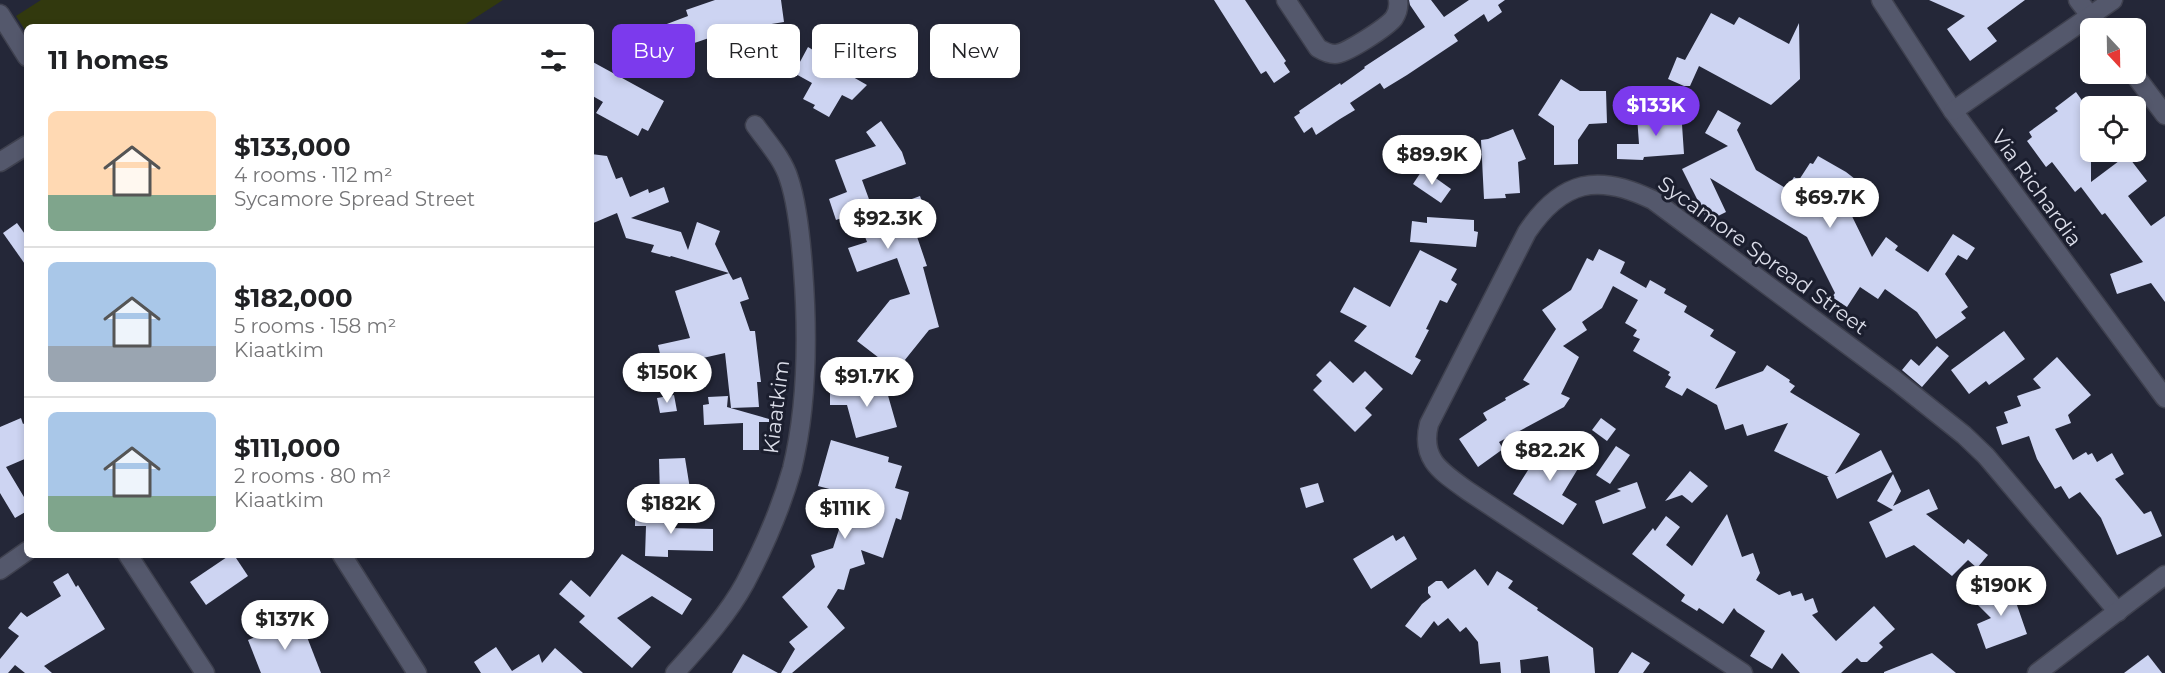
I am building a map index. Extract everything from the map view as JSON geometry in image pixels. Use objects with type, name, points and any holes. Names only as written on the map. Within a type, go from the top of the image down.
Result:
[{"type":"street","points":[[1286,0],[1318,48],[1323,52],[1336,54],[1346,51],[1391,21],[1398,11],[1398,0]]},
{"type":"street","name":"Via Richardia","points":[[1881,0],[1953,111],[2165,398]]},
{"type":"street","points":[[2078,0],[2091,18]]},
{"type":"street","points":[[2099,18],[2112,0]]},
{"type":"street","points":[[0,15],[24,52]]},
{"type":"street","points":[[1953,111],[2080,32]]},
{"type":"street","points":[[2142,84],[2165,115]]},
{"type":"street","name":"Kiaatkim","points":[[675,673],[716,626],[744,585],[774,523],[792,468],[803,400],[807,319],[800,238],[789,178],[755,125]]},
{"type":"street","points":[[0,162],[24,147]]},
{"type":"street","name":"Sycamore Spread Street","points":[[1743,673],[1468,491],[1443,472],[1432,461],[1428,451],[1426,441],[1430,424],[1527,232],[1540,213],[1567,192],[1598,184],[1616,185],[1653,200],[1895,380],[1964,435],[1986,456],[2118,612]]},
{"type":"street","points":[[0,570],[24,553]]},
{"type":"street","points":[[130,558],[205,673]]},
{"type":"street","points":[[344,558],[417,673]]},
{"type":"street","points":[[2037,673],[2165,575]]},
{"type":"green space","points":[[41,0],[503,0],[466,24],[24,24],[24,28],[16,16]]},
{"type":"building","points":[[715,0],[781,0],[784,22],[707,24],[707,39],[695,43],[695,24],[667,24],[688,16],[686,10]]},
{"type":"building","points":[[1214,0],[1245,0],[1286,61],[1284,63],[1290,72],[1274,83],[1266,71],[1261,74]]},
{"type":"building","points":[[1409,0],[1431,0],[1444,17],[1469,0],[1505,0],[1498,5],[1502,12],[1488,22],[1484,14],[1454,35],[1458,41],[1407,75],[1384,89],[1380,83],[1350,103],[1355,110],[1316,135],[1312,127],[1304,133],[1294,117],[1300,113],[1299,111],[1425,27]]},
{"type":"building","points":[[1929,0],[2025,0],[1987,28],[1997,41],[1970,61],[1947,29],[1965,16]]},
{"type":"building","points":[[1711,13],[1734,25],[1739,17],[1789,44],[1799,23],[1800,79],[1771,105],[1699,66],[1690,86],[1684,86],[1668,79],[1677,57],[1685,60]]},
{"type":"building","points":[[808,47],[812,49],[812,78],[855,78],[867,85],[852,100],[842,95],[829,117],[813,108],[815,105],[803,99],[812,83],[800,76],[800,62]]},
{"type":"building","points":[[594,63],[612,73],[612,78],[622,78],[664,101],[648,131],[642,128],[638,136],[596,113],[603,102],[594,97]]},
{"type":"building","points":[[1561,79],[1580,91],[1606,91],[1607,123],[1589,124],[1578,140],[1578,164],[1554,165],[1554,126],[1538,115]]},
{"type":"building","points":[[2076,92],[2080,98],[2080,162],[2091,162],[2091,182],[2118,162],[2132,162],[2147,181],[2128,196],[2151,226],[2165,216],[2165,302],[2151,283],[2117,294],[2110,274],[2143,262],[2105,213],[2102,215],[2081,187],[2075,192],[2052,162],[2046,167],[2027,141],[2032,137],[2029,132],[2058,111],[2055,108]]},
{"type":"building","points":[[1681,110],[1684,154],[1644,157],[1643,160],[1617,159],[1617,144],[1639,144],[1637,116],[1644,115],[1644,113]]},
{"type":"building","points":[[1718,110],[1741,123],[1737,130],[1756,170],[1787,189],[1794,177],[1799,180],[1810,163],[1813,164],[1818,156],[1846,172],[1864,186],[1847,206],[1872,257],[1886,237],[1898,246],[1895,250],[1928,272],[1953,234],[1975,248],[1967,260],[1958,255],[1945,274],[1968,307],[1961,312],[1966,318],[1936,339],[1917,312],[1885,289],[1878,299],[1860,287],[1847,307],[1832,297],[1835,293],[1807,237],[1710,178],[1726,212],[1708,221],[1682,169],[1728,146],[1705,133]]},
{"type":"building","points":[[881,121],[902,152],[906,164],[862,180],[874,213],[920,196],[926,213],[911,219],[927,266],[923,267],[939,327],[929,330],[896,371],[857,341],[890,300],[910,294],[897,258],[857,272],[848,248],[867,242],[856,213],[836,220],[829,199],[847,192],[835,160],[876,146],[866,132]]},
{"type":"building","points":[[1513,129],[1526,159],[1518,162],[1520,193],[1505,194],[1506,198],[1484,199],[1481,140]]},
{"type":"building","points":[[594,154],[607,156],[616,179],[622,177],[630,197],[648,189],[649,193],[664,187],[669,202],[631,218],[681,232],[688,250],[697,222],[720,231],[715,244],[729,273],[651,252],[654,245],[626,238],[617,213],[594,223]]},
{"type":"building","points":[[1423,169],[1451,189],[1441,203],[1413,184]]},
{"type":"building","points":[[1427,217],[1474,220],[1474,231],[1478,232],[1476,247],[1410,242],[1412,221],[1427,223]]},
{"type":"building","points":[[17,223],[24,233],[24,263],[3,233]]},
{"type":"building","points":[[1599,249],[1625,262],[1620,273],[1646,288],[1650,280],[1666,289],[1664,293],[1687,306],[1684,312],[1714,330],[1710,336],[1736,352],[1715,389],[1763,371],[1767,365],[1790,380],[1789,382],[1795,386],[1790,392],[1860,434],[1835,474],[1881,450],[1892,472],[1837,499],[1827,477],[1829,477],[1774,451],[1788,423],[1747,436],[1743,424],[1725,430],[1717,405],[1687,388],[1682,396],[1665,387],[1671,377],[1668,375],[1670,372],[1633,351],[1640,339],[1633,336],[1637,330],[1625,323],[1638,300],[1613,286],[1602,308],[1582,322],[1587,330],[1563,346],[1579,357],[1561,394],[1570,398],[1564,407],[1499,442],[1503,449],[1478,467],[1459,439],[1487,420],[1483,413],[1530,384],[1523,380],[1556,329],[1542,310],[1571,290],[1587,258],[1593,261]]},
{"type":"building","points":[[1420,250],[1457,269],[1451,280],[1457,284],[1447,303],[1440,300],[1426,329],[1429,330],[1415,357],[1421,360],[1412,375],[1354,341],[1367,326],[1340,312],[1354,287],[1390,307]]},
{"type":"building","points":[[729,273],[733,280],[741,277],[749,299],[740,302],[750,331],[755,331],[761,382],[757,382],[759,407],[731,408],[725,353],[663,367],[658,345],[690,338],[675,291]]},
{"type":"building","points":[[2004,331],[2025,359],[1989,385],[1986,381],[1969,394],[1951,370]]},
{"type":"building","points":[[1937,346],[1949,356],[1922,387],[1902,370],[1911,359],[1919,366]]},
{"type":"building","points":[[2057,357],[2091,395],[2068,415],[2071,423],[2055,429],[2073,460],[2086,452],[2088,455],[2092,453],[2097,462],[2112,453],[2124,474],[2115,479],[2144,514],[2151,511],[2162,536],[2117,555],[2101,518],[2080,492],[2069,499],[2061,486],[2055,489],[2037,459],[2029,436],[2002,445],[1996,427],[2008,423],[2004,412],[2021,406],[2017,396],[2041,388],[2033,379]]},
{"type":"building","points":[[1330,361],[1353,383],[1365,371],[1383,389],[1365,408],[1372,415],[1355,432],[1313,390],[1322,381],[1316,375]]},
{"type":"building","points":[[889,380],[879,392],[887,392],[897,427],[856,438],[847,405],[830,405],[830,391],[864,390],[863,381]]},
{"type":"building","points":[[674,395],[677,411],[660,413],[657,398]]},
{"type":"building","points":[[728,396],[727,407],[769,419],[769,422],[759,422],[759,450],[743,450],[743,423],[704,425],[703,405],[709,404],[708,397]]},
{"type":"building","points":[[21,418],[24,424],[24,459],[6,467],[24,497],[24,513],[15,518],[0,493],[0,427]]},
{"type":"building","points":[[1601,418],[1616,429],[1607,441],[1592,430]]},
{"type":"building","points":[[1548,438],[1569,450],[1567,453],[1582,462],[1562,495],[1577,504],[1563,525],[1513,494]]},
{"type":"building","points":[[831,440],[889,457],[888,462],[902,466],[895,488],[909,492],[901,520],[896,518],[883,558],[861,550],[865,564],[850,569],[844,590],[838,589],[827,607],[845,628],[792,673],[781,673],[795,649],[789,642],[808,627],[782,597],[815,567],[811,555],[833,548],[845,511],[832,508],[837,491],[818,486]]},
{"type":"building","points":[[1616,446],[1630,455],[1610,484],[1596,475]]},
{"type":"building","points":[[685,458],[691,495],[660,497],[659,459]]},
{"type":"building","points":[[1690,471],[1708,486],[1692,503],[1682,495],[1665,501]]},
{"type":"building","points":[[1893,474],[1901,491],[1893,506],[1929,489],[1938,509],[1926,514],[1964,544],[1968,539],[1988,555],[1977,568],[1968,560],[1952,576],[1914,545],[1886,558],[1869,522],[1893,510],[1877,501]]},
{"type":"building","points":[[1637,482],[1646,508],[1603,524],[1595,501],[1621,491],[1617,489]]},
{"type":"building","points":[[1318,483],[1324,502],[1306,508],[1300,488]]},
{"type":"building","points":[[635,511],[668,512],[668,528],[713,529],[713,551],[668,550],[668,557],[645,556],[646,526],[635,526]]},
{"type":"building","points":[[1727,514],[1742,557],[1753,553],[1760,573],[1756,580],[1779,595],[1790,591],[1792,596],[1802,593],[1805,601],[1813,598],[1818,612],[1812,615],[1836,641],[1874,606],[1895,629],[1879,643],[1883,647],[1867,662],[1861,662],[1857,658],[1841,673],[1800,673],[1782,653],[1772,669],[1750,656],[1765,631],[1734,608],[1723,624],[1699,608],[1697,611],[1681,601],[1685,595],[1632,554],[1653,528],[1655,531],[1666,516],[1680,527],[1666,545],[1692,566]]},
{"type":"building","points":[[1393,535],[1396,541],[1404,536],[1417,559],[1371,589],[1353,559]]},
{"type":"building","points":[[622,554],[692,599],[682,615],[652,596],[617,618],[651,647],[632,668],[579,622],[585,616],[559,594],[571,580],[590,597]]},
{"type":"building","points":[[226,558],[236,558],[248,576],[206,605],[190,582]]},
{"type":"building","points":[[1475,569],[1488,586],[1497,571],[1513,581],[1508,588],[1593,648],[1595,673],[1550,673],[1548,656],[1520,660],[1521,673],[1501,673],[1500,662],[1480,664],[1478,642],[1466,627],[1460,632],[1448,618],[1438,626],[1434,621],[1421,638],[1405,626],[1422,604],[1431,597],[1428,587],[1436,581],[1442,581],[1448,589]]},
{"type":"building","points":[[68,573],[105,629],[44,666],[52,673],[25,673],[15,665],[8,673],[0,673],[0,659],[19,636],[8,628],[21,612],[27,617],[61,596],[53,582]]},
{"type":"building","points":[[2002,580],[2011,588],[2027,634],[1986,649],[1977,624],[1991,618],[1978,605]]},
{"type":"building","points":[[300,619],[321,673],[261,673],[248,640]]},
{"type":"building","points":[[496,647],[512,671],[539,654],[542,663],[555,648],[583,673],[481,673],[474,662]]},
{"type":"building","points":[[1632,652],[1650,663],[1643,673],[1618,673]]},
{"type":"building","points":[[1932,653],[1956,673],[1884,673],[1884,672]]},
{"type":"building","points":[[743,654],[778,673],[732,673]]},
{"type":"building","points":[[2148,655],[2162,673],[2124,673]]}]
